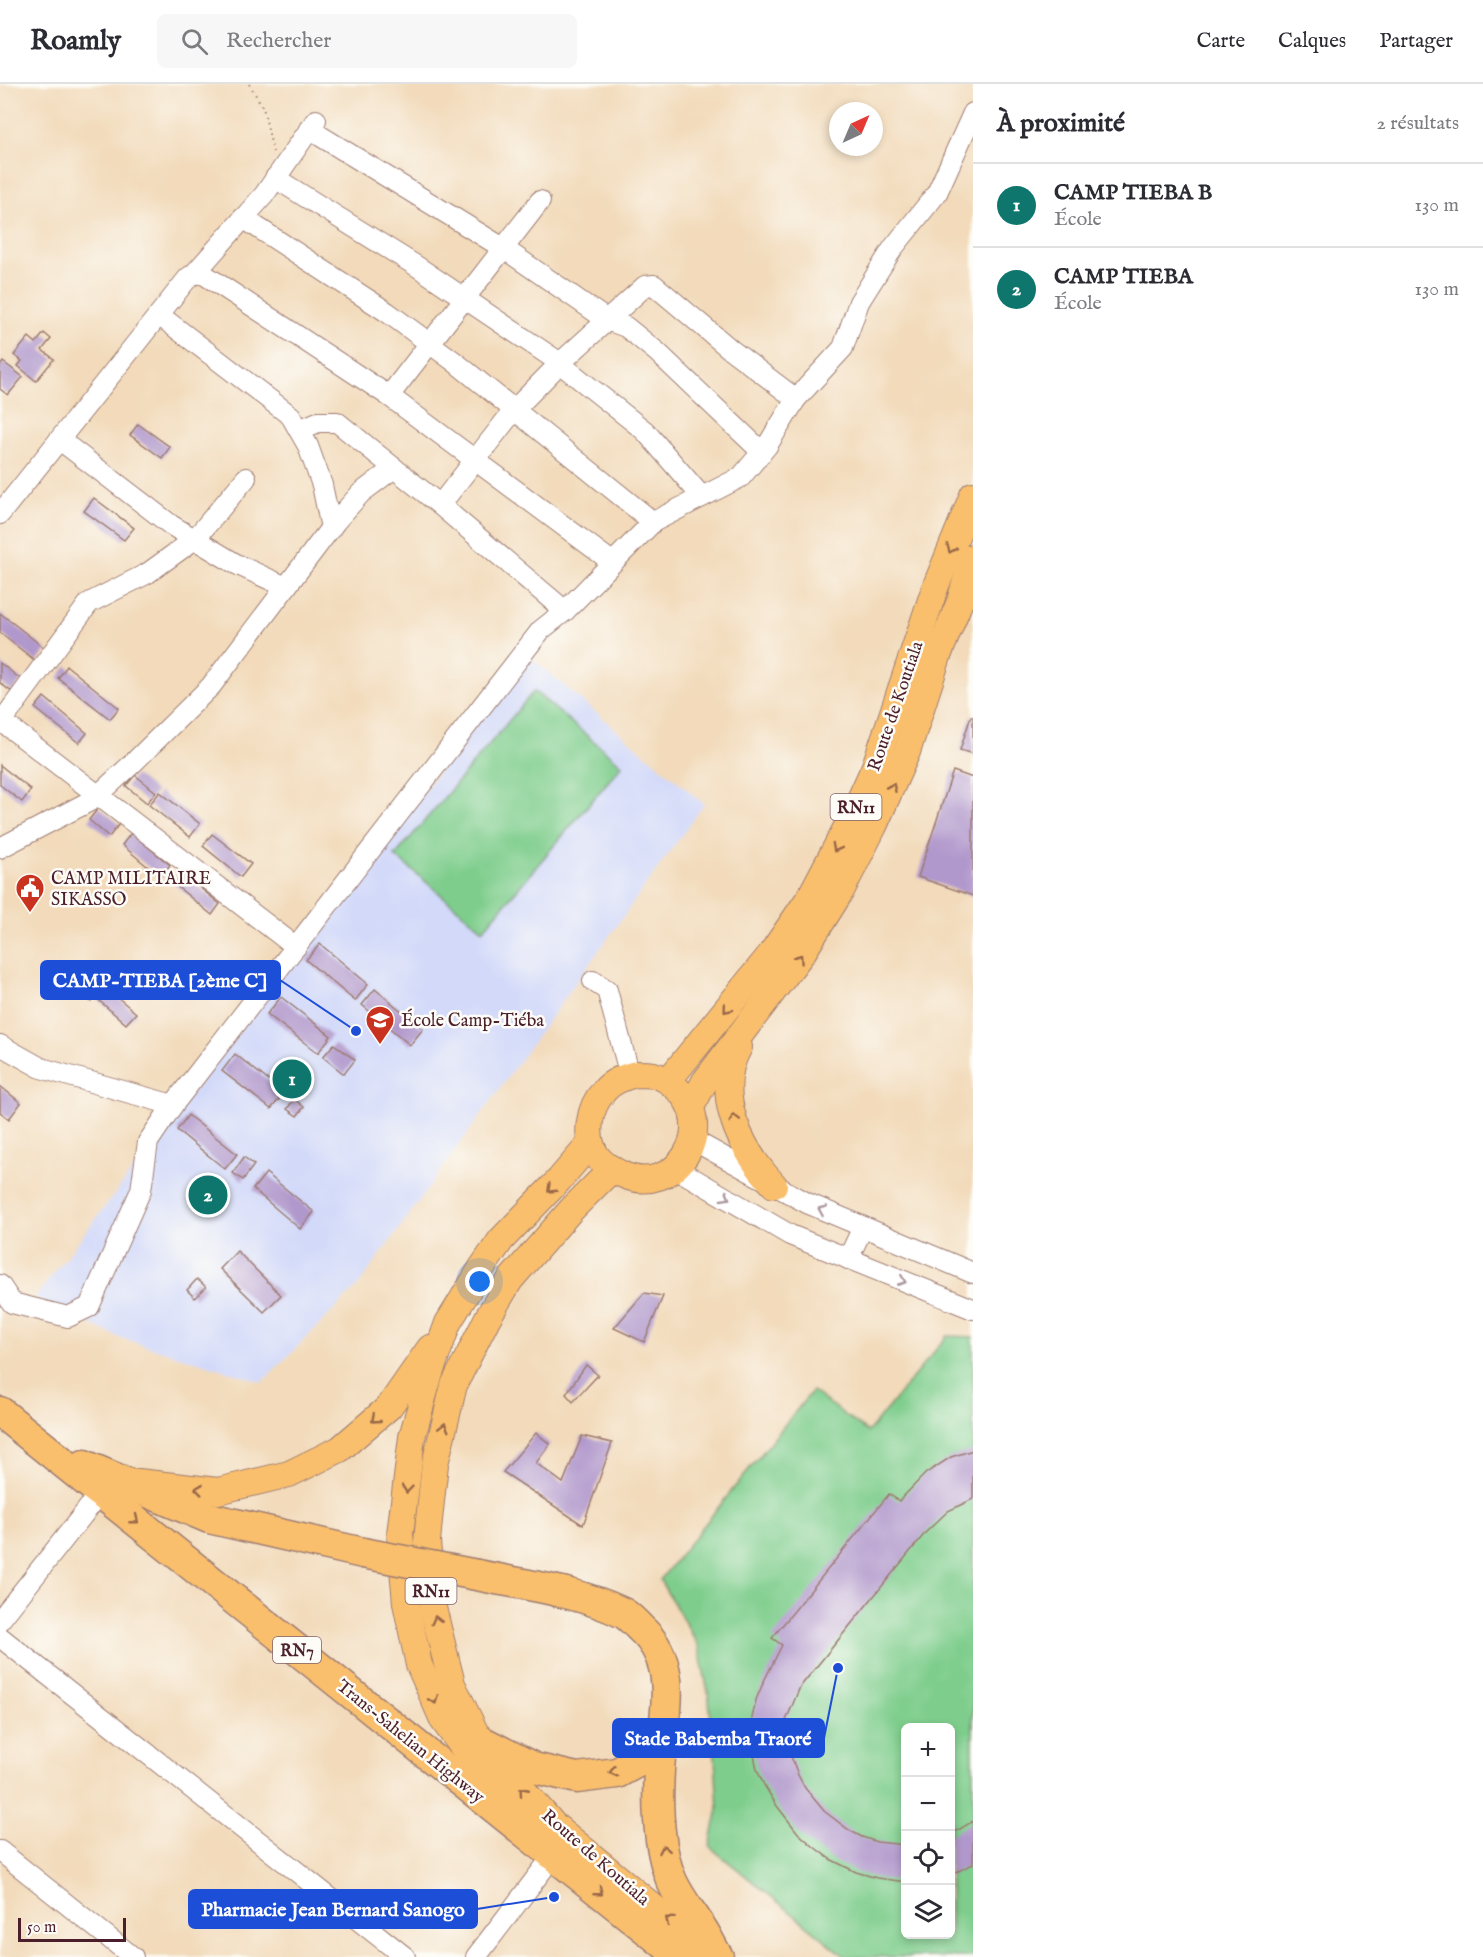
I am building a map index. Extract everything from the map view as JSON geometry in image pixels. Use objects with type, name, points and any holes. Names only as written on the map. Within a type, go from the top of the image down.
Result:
[{"type":"highway","points":[[0,1412],[40,1444],[107,1486],[209,1518],[363,1553],[580,1597],[624,1614],[651,1637],[660,1652],[667,1683],[666,1719],[659,1770],[660,1827],[669,1875],[716,1957]]},
{"type":"highway","name":"Trans-Sahelian Highway","points":[[107,1486],[553,1856],[681,1957]]},
{"type":"highway","points":[[479,1740],[534,1768],[577,1778],[617,1773],[645,1758],[666,1719]]},
{"type":"main road","name":"Route de Koutiala","points":[[668,1081],[771,954],[810,897],[852,817],[875,766],[935,588],[973,495]]},
{"type":"main road","name":"Route de Koutiala","points":[[691,1107],[705,1081],[773,993],[841,891],[874,826],[907,752],[973,557]]},
{"type":"main road","points":[[773,993],[737,1050],[729,1084],[732,1116],[742,1143],[759,1170],[774,1185]]},
{"type":"main road","points":[[654,1075],[668,1081],[683,1093],[691,1107],[695,1124],[693,1140],[687,1155],[661,1176],[645,1179],[628,1177],[600,1162],[589,1145],[590,1122],[594,1105],[604,1090],[619,1079],[630,1076],[654,1075]]},
{"type":"main road","name":"RN11","points":[[107,1486],[218,1491],[289,1474],[340,1449],[389,1407],[448,1323],[501,1240],[589,1145]]},
{"type":"main road","name":"Route de Koutiala","points":[[612,1169],[570,1210],[510,1280],[454,1385],[435,1464],[427,1542],[433,1608],[452,1684],[479,1740],[554,1825],[716,1957]]},
{"type":"main road","name":"RN11","points":[[448,1323],[429,1376],[412,1437],[400,1534],[406,1603],[419,1665],[443,1720],[467,1753],[553,1856]]},
{"type":"street","points":[[0,1285],[12,1303],[68,1317],[89,1307],[141,1190],[148,1142],[173,1105],[541,630],[564,611],[653,522],[741,477],[762,452],[796,399],[843,348],[859,303],[893,248],[936,193],[973,113]]},
{"type":"street","points":[[0,514],[188,278],[243,218],[275,178],[312,125],[503,248],[607,320],[626,327],[657,352],[762,452]]},
{"type":"street","points":[[275,178],[560,363],[645,431],[702,497]]},
{"type":"street","points":[[389,396],[540,201]]},
{"type":"street","points":[[243,218],[387,312],[653,522]]},
{"type":"street","points":[[195,273],[205,275],[389,396],[612,562]]},
{"type":"street","points":[[440,505],[514,410],[560,363],[645,285],[654,285],[730,349],[796,399]]},
{"type":"street","points":[[159,315],[291,416],[308,446],[322,485],[331,528]]},
{"type":"street","points":[[299,430],[318,422],[337,422],[440,505],[564,611]]},
{"type":"street","points":[[60,440],[171,525],[236,564],[286,587]]},
{"type":"street","points":[[0,848],[98,795],[210,686],[331,528],[361,493],[394,468]]},
{"type":"street","points":[[246,478],[195,539],[148,573],[89,603],[1,722],[296,947]]},
{"type":"street","points":[[594,981],[607,990],[630,1076]]},
{"type":"street","points":[[0,1045],[41,1068],[173,1105]]},
{"type":"street","points":[[693,1140],[807,1203],[973,1273]]},
{"type":"street","points":[[675,1167],[790,1235],[973,1309]]},
{"type":"street","points":[[848,1259],[862,1227]]},
{"type":"street","points":[[0,1620],[107,1486]]},
{"type":"street","points":[[0,1637],[405,1957]]},
{"type":"street","points":[[0,1851],[133,1957]]},
{"type":"street","points":[[476,1957],[553,1856]]},
{"type":"path","points":[[249,84],[263,107],[276,166],[275,178]]},
{"type":"shaded area","name":"École Camp-Tiéba","points":[[528,655],[704,804],[358,1286],[262,1382],[118,1337],[35,1298]]},
{"type":"green space","points":[[534,691],[622,765],[483,930],[395,856]]},
{"type":"green space","points":[[947,1336],[973,1337],[973,1957],[846,1957],[710,1847],[718,1809],[708,1691],[698,1645],[660,1580],[812,1391],[868,1432]]},
{"type":"building","points":[[44,333],[51,339],[42,350],[54,359],[36,381],[18,366],[22,361],[14,355],[29,337],[36,343]]},
{"type":"building","points":[[3,362],[23,377],[8,395],[0,389],[0,366]]},
{"type":"building","points":[[138,424],[170,447],[162,458],[130,435]]},
{"type":"building","points":[[94,498],[134,528],[124,540],[84,511]]},
{"type":"building","points":[[0,613],[47,650],[37,662],[0,633]]},
{"type":"building","points":[[0,663],[22,680],[12,692],[0,683]]},
{"type":"building","points":[[67,666],[119,708],[110,719],[58,678]]},
{"type":"building","points":[[44,697],[87,733],[79,743],[35,708]]},
{"type":"building","points":[[971,716],[973,717],[973,754],[960,750]]},
{"type":"building","points":[[0,765],[31,790],[22,802],[0,785]]},
{"type":"building","points":[[953,771],[973,778],[973,896],[918,877]]},
{"type":"building","points":[[135,775],[156,792],[147,803],[126,786]]},
{"type":"building","points":[[160,792],[200,824],[190,837],[149,805]]},
{"type":"building","points":[[99,807],[119,824],[109,837],[89,820]]},
{"type":"building","points":[[131,833],[170,865],[160,877],[122,845]]},
{"type":"building","points":[[212,834],[251,864],[241,877],[203,846]]},
{"type":"building","points":[[182,873],[220,904],[212,915],[174,884]]},
{"type":"building","points":[[320,944],[368,984],[355,1001],[306,960]]},
{"type":"building","points":[[96,979],[136,1013],[126,1024],[95,997],[91,1002],[83,994]]},
{"type":"building","points":[[375,989],[423,1029],[410,1045],[362,1005]]},
{"type":"building","points":[[281,997],[331,1036],[318,1053],[267,1014]]},
{"type":"building","points":[[334,1044],[355,1060],[344,1074],[323,1057]]},
{"type":"building","points":[[235,1054],[284,1093],[271,1109],[222,1071]]},
{"type":"building","points":[[0,1086],[21,1103],[9,1119],[0,1112]]},
{"type":"building","points":[[294,1099],[304,1107],[297,1116],[287,1109]]},
{"type":"building","points":[[188,1115],[237,1154],[225,1169],[177,1130]]},
{"type":"building","points":[[244,1157],[254,1165],[243,1180],[233,1173]]},
{"type":"building","points":[[266,1173],[314,1212],[300,1229],[253,1189]]},
{"type":"building","points":[[237,1251],[281,1295],[264,1312],[220,1269]]},
{"type":"building","points":[[197,1279],[206,1287],[195,1298],[187,1290]]},
{"type":"building","points":[[644,1293],[663,1296],[644,1342],[614,1328]]},
{"type":"building","points":[[586,1365],[598,1375],[573,1402],[566,1394]]},
{"type":"building","points":[[536,1433],[550,1444],[536,1463],[563,1483],[582,1436],[612,1443],[583,1525],[503,1472]]},
{"type":"building","points":[[973,1450],[973,1499],[948,1511],[926,1532],[800,1687],[785,1723],[785,1740],[798,1775],[805,1788],[824,1811],[862,1837],[877,1842],[901,1844],[901,1881],[877,1878],[856,1872],[830,1859],[798,1833],[777,1806],[757,1770],[752,1718],[756,1700],[782,1645],[772,1638],[889,1494],[899,1501],[926,1473],[951,1457]]},
{"type":"building","points":[[973,1821],[973,1864],[955,1873],[955,1832]]},
{"type":"place","name":"CAMP MILITAIRE SIKASSO","points":[[30,914]]},
{"type":"place","name":"CAMP-TIEBA [2ème C]","points":[[356,1031]]},
{"type":"place","name":"École Camp-Tiéba","points":[[380,1046]]},
{"type":"place","name":"CAMP TIEBA B","points":[[292,1079]]},
{"type":"place","name":"CAMP TIEBA","points":[[208,1195]]},
{"type":"place","name":"Stade Babemba Traoré","points":[[838,1668]]},
{"type":"place","name":"Pharmacie Jean Bernard Sanogo","points":[[554,1897]]}]
